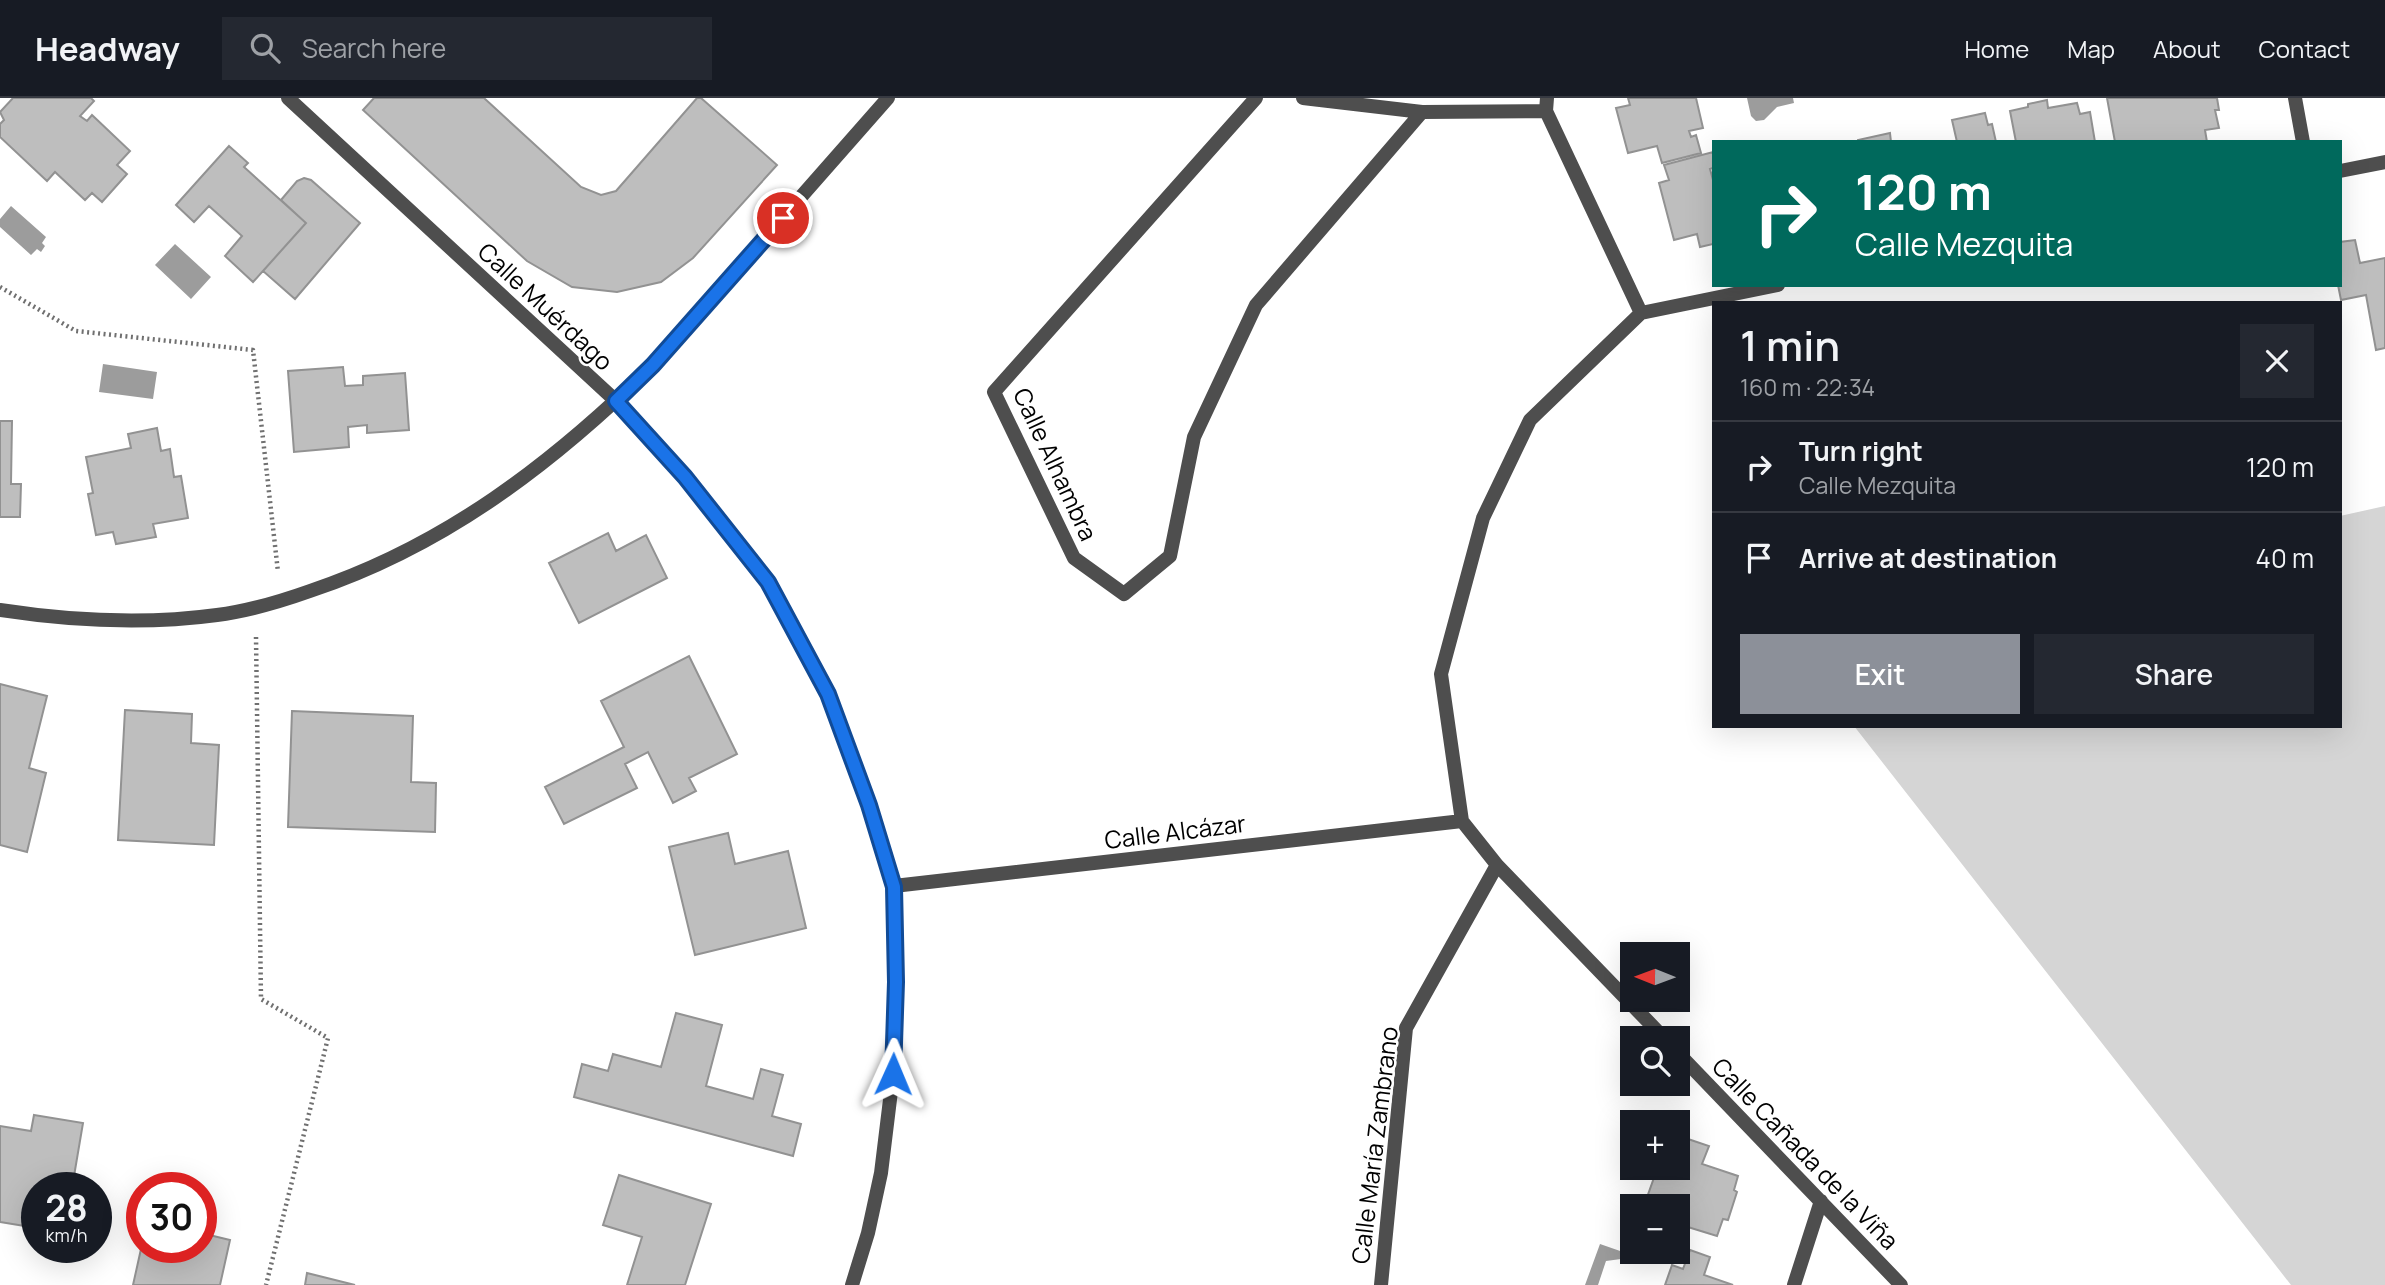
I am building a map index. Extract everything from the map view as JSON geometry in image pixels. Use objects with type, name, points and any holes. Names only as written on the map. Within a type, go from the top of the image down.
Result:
[{"type":"street","name":"Calle Muérdago","points":[[288,98],[616,401],[685,477],[768,582],[828,694],[869,805],[894,887],[896,982],[893,1074],[881,1173],[868,1233],[852,1285]]},
{"type":"street","points":[[0,610],[106,622],[218,615],[282,601],[332,584],[443,533],[529,475],[616,401],[659,358],[888,98]]},
{"type":"street","name":"Calle Alhambra","points":[[1256,98],[994,391],[1073,558],[1124,594],[1170,556],[1194,437],[1256,304],[1422,112]]},
{"type":"street","points":[[1303,98],[1422,112],[1547,104],[1641,313]]},
{"type":"street","points":[[2295,98],[2303,140]]},
{"type":"street","points":[[2342,171],[2385,162]]},
{"type":"street","points":[[1652,1026],[1497,865],[1461,821],[1441,674],[1483,519],[1530,420],[1641,313],[1768,287]]},
{"type":"street","name":"Calle Alcázar","points":[[894,887],[1461,821]]},
{"type":"street","name":"Calle María Zambrano","points":[[1381,1285],[1406,1028],[1497,865]]},
{"type":"street","name":"Calle Cañada de la Viña","points":[[1690,1065],[1901,1285]]},
{"type":"street","points":[[1794,1285],[1821,1201]]},
{"type":"path","points":[[0,287],[76,331],[253,350],[282,601]]},
{"type":"path","points":[[255,608],[261,999],[328,1038],[266,1285]]},
{"type":"shaded area","points":[[1747,98],[1793,98],[1794,103],[1777,107],[1764,120],[1756,121],[1751,116]]},
{"type":"shaded area","points":[[11,206],[46,237],[41,252],[37,249],[31,255],[0,227],[0,219]]},
{"type":"shaded area","points":[[175,244],[211,277],[191,299],[155,265]]},
{"type":"shaded area","points":[[103,364],[157,372],[153,399],[99,392]]},
{"type":"shaded area","points":[[2385,506],[2385,1285],[2291,1285],[1856,728],[2342,728],[2342,516]]},
{"type":"shaded area","points":[[1600,1244],[1620,1251],[1620,1259],[1606,1261],[1598,1285],[1585,1285]]},
{"type":"building","points":[[13,98],[91,98],[94,101],[80,116],[87,121],[92,115],[130,151],[117,165],[127,174],[102,202],[92,193],[85,200],[55,172],[47,181],[0,137],[0,124],[4,120],[0,112]]},
{"type":"building","points":[[374,98],[484,98],[581,187],[601,195],[616,191],[697,98],[701,98],[777,165],[693,258],[661,282],[617,292],[572,287],[527,261],[363,110]]},
{"type":"building","points":[[1628,98],[1696,98],[1703,128],[1689,131],[1691,137],[1696,135],[1701,153],[1662,163],[1657,146],[1628,153],[1616,108],[1630,105]]},
{"type":"building","points":[[2107,98],[2217,98],[2219,110],[2215,110],[2219,128],[2205,130],[2207,140],[2115,140]]},
{"type":"building","points":[[2047,100],[2048,108],[2077,103],[2080,114],[2090,112],[2095,140],[2016,140],[2010,111],[2028,107],[2028,104]]},
{"type":"building","points":[[1985,113],[1988,125],[1992,124],[1996,140],[1957,140],[1952,120]]},
{"type":"building","points":[[1890,133],[1891,140],[1858,140]]},
{"type":"building","points":[[229,146],[248,163],[244,167],[306,223],[253,282],[225,256],[242,236],[209,206],[194,222],[176,205]]},
{"type":"building","points":[[1712,152],[1712,244],[1700,247],[1697,234],[1674,240],[1659,183],[1669,180],[1664,165]]},
{"type":"building","points":[[304,178],[311,180],[360,223],[295,299],[263,271],[306,223],[281,200],[297,181]]},
{"type":"building","points":[[2355,240],[2360,263],[2385,258],[2385,348],[2376,350],[2366,295],[2341,300],[2338,287],[2342,287],[2342,242]]},
{"type":"building","points":[[343,367],[345,386],[363,385],[363,376],[405,373],[409,430],[367,433],[367,425],[348,427],[349,447],[294,452],[288,371]]},
{"type":"building","points":[[0,421],[12,421],[11,484],[21,484],[20,517],[0,517]]},
{"type":"building","points":[[157,428],[161,451],[170,449],[174,477],[181,476],[188,518],[153,524],[156,537],[116,544],[113,532],[96,535],[88,494],[93,493],[86,457],[131,448],[128,434]]},
{"type":"building","points":[[608,533],[616,551],[646,535],[667,578],[579,623],[549,563]]},
{"type":"building","points":[[689,656],[737,754],[689,778],[696,791],[673,803],[648,752],[625,764],[637,788],[564,824],[545,787],[624,747],[601,701]]},
{"type":"building","points":[[0,684],[47,696],[29,768],[46,773],[27,852],[0,845]]},
{"type":"building","points":[[125,710],[192,714],[191,743],[219,745],[214,845],[118,840]]},
{"type":"building","points":[[292,711],[413,716],[411,782],[436,783],[435,832],[288,827]]},
{"type":"building","points":[[728,833],[735,864],[788,851],[806,928],[695,955],[669,847]]},
{"type":"building","points":[[676,1013],[722,1025],[706,1086],[753,1099],[761,1069],[783,1075],[772,1116],[801,1124],[793,1156],[574,1097],[582,1064],[608,1071],[613,1054],[661,1067]]},
{"type":"building","points":[[34,1115],[83,1123],[75,1172],[21,1172],[21,1225],[0,1222],[0,1126],[31,1131]]},
{"type":"building","points":[[1690,1140],[1709,1146],[1702,1164],[1738,1176],[1734,1190],[1737,1192],[1728,1220],[1723,1219],[1717,1236],[1690,1228],[1690,1194],[1648,1194],[1653,1180],[1690,1180]]},
{"type":"building","points":[[619,1175],[711,1204],[685,1285],[627,1285],[642,1237],[603,1225]]},
{"type":"building","points":[[217,1237],[230,1240],[220,1285],[133,1285],[138,1263],[217,1263]]},
{"type":"building","points":[[1690,1250],[1710,1257],[1704,1275],[1733,1285],[1665,1285],[1672,1265],[1683,1269],[1685,1264],[1690,1264]]},
{"type":"building","points":[[307,1273],[355,1285],[305,1285]]},
{"type":"route","points":[[783,218],[653,365],[616,401],[685,477],[768,582],[828,694],[869,805],[894,887],[896,982],[893,1074]]}]
